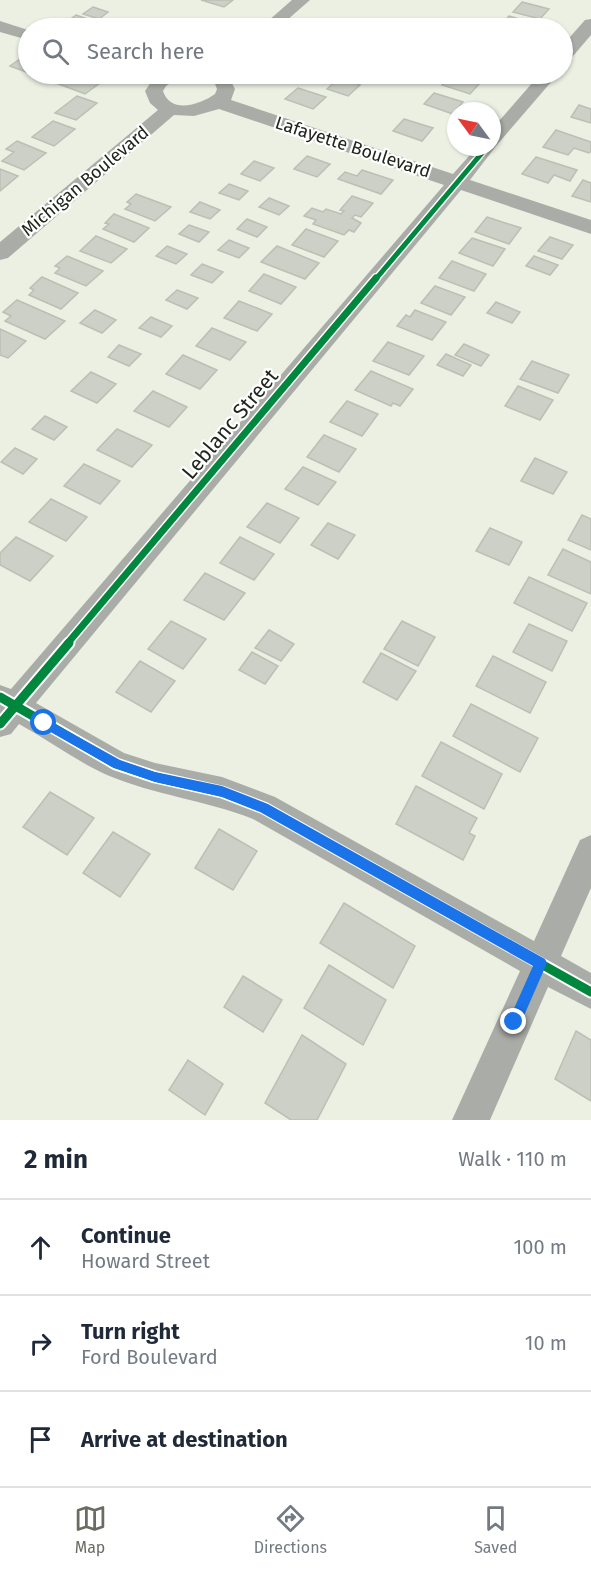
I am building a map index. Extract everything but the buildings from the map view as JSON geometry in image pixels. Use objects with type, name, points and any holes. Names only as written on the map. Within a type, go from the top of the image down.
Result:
[{"type":"street","points":[[281,18],[302,0]]},
{"type":"street","points":[[573,45],[591,24]]},
{"type":"street","points":[[0,26],[18,32]]},
{"type":"street","points":[[160,84],[153,91],[156,99],[170,109],[191,111],[205,109],[218,102],[224,97],[226,89],[224,84]]},
{"type":"street","points":[[501,130],[540,84]]},
{"type":"street","name":"Lafayette Boulevard","points":[[218,102],[591,227]]},
{"type":"street","name":"Michigan Boulevard","points":[[0,253],[170,109]]},
{"type":"street","name":"Leblanc Street","points":[[5,709],[480,156]]},
{"type":"street","points":[[5,709],[116,764],[155,777],[222,792],[264,808],[591,992]]},
{"type":"street","points":[[471,1120],[591,851]]},
{"type":"cycle path","points":[[0,724],[479,156]]},
{"type":"cycle path","points":[[0,697],[116,764],[155,777],[222,792],[264,808],[591,992]]},
{"type":"route","points":[[44,723],[116,764],[155,777],[222,792],[264,808],[541,963],[514,1022]]}]
